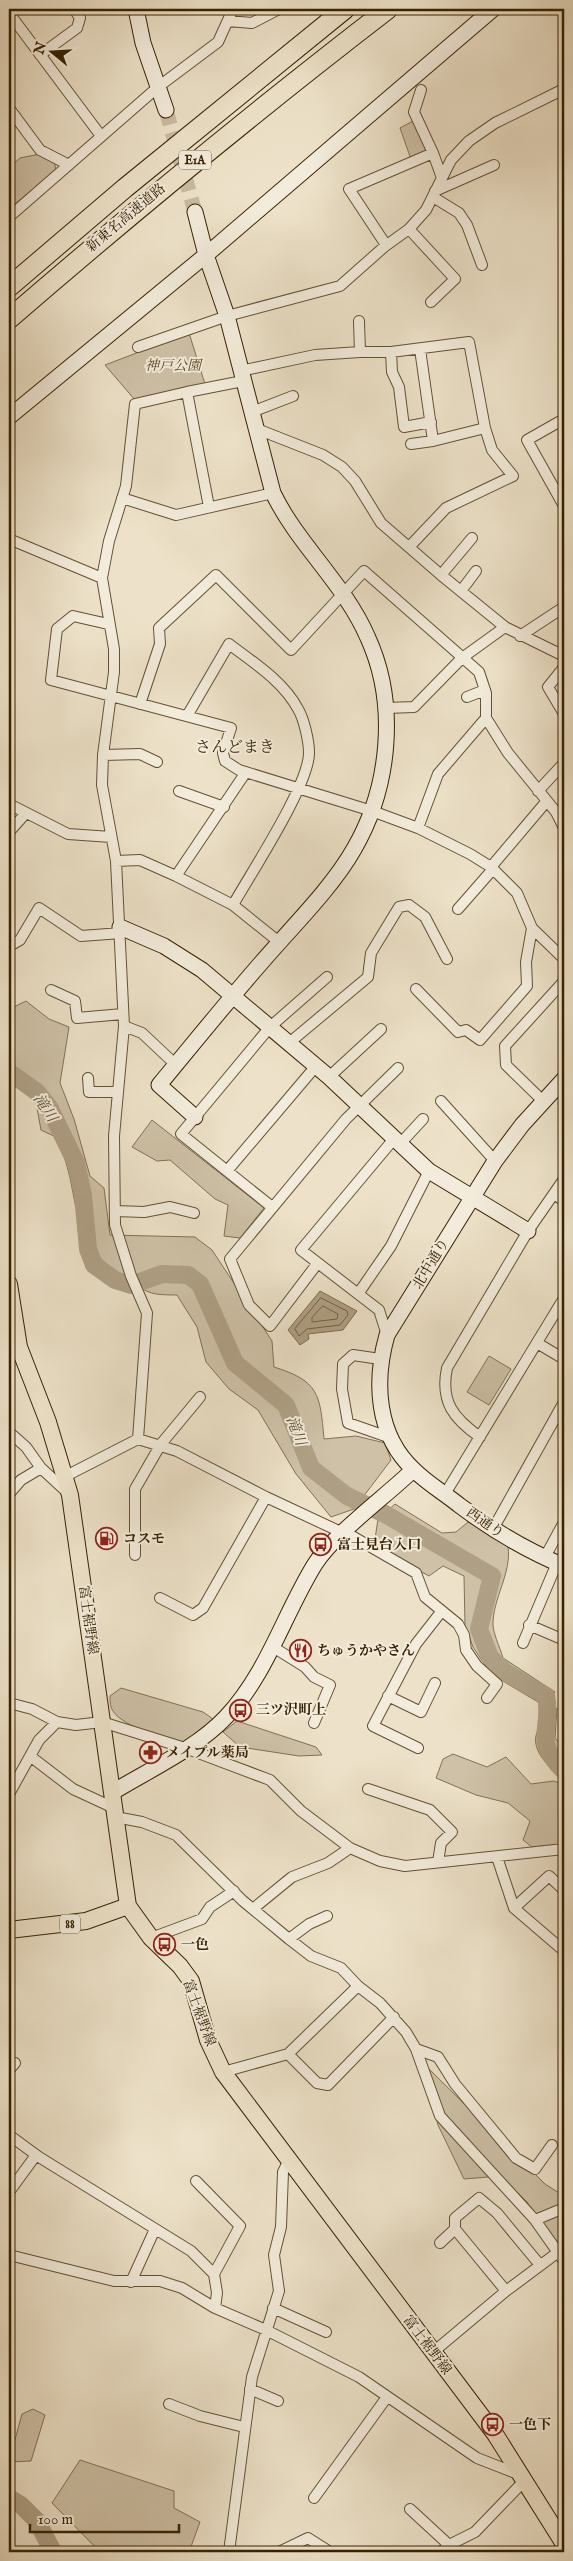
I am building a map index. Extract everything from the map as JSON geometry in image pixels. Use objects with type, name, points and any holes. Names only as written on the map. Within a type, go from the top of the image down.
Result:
[{"type":"highway","name":"新東名高速道路","points":[[9,287],[133,182],[345,9]]},
{"type":"highway","name":"新東名高速道路","points":[[9,319],[142,204],[252,114],[388,9]]},
{"type":"main road","name":"富士裾野線","points":[[9,1284],[19,1347],[48,1422],[70,1494],[128,1906],[151,1938],[180,1966],[190,1982],[208,2040],[223,2072],[432,2353],[495,2434],[563,2540]]},
{"type":"main road","name":"88","points":[[9,1930],[86,1922],[128,1906]]},
{"type":"street","points":[[40,55],[77,28],[80,18],[74,9]]},
{"type":"street","points":[[136,9],[144,43],[166,110]]},
{"type":"street","points":[[9,217],[158,87],[218,42],[233,9]]},
{"type":"street","points":[[228,21],[252,23],[279,9]]},
{"type":"street","points":[[9,417],[206,255],[493,9]]},
{"type":"street","points":[[9,13],[101,136]]},
{"type":"street","points":[[138,347],[227,316],[340,286],[386,246],[409,229],[426,210],[450,160],[469,141],[495,123],[564,89]]},
{"type":"street","points":[[421,90],[414,112],[442,178]]},
{"type":"street","points":[[9,108],[40,150],[69,165]]},
{"type":"street","points":[[386,246],[349,189],[433,153]]},
{"type":"street","points":[[434,194],[494,165]]},
{"type":"street","points":[[434,194],[459,213],[467,225],[482,265]]},
{"type":"street","points":[[195,212],[206,255],[227,316],[273,492],[286,518],[342,593],[368,638],[380,673],[386,708],[386,743],[382,772],[372,811],[354,849],[342,868],[232,996],[159,1085],[195,1117]]},
{"type":"street","points":[[409,229],[455,279],[431,302]]},
{"type":"street","points":[[360,321],[360,352]]},
{"type":"street","points":[[138,1439],[147,1313],[138,1296],[118,1239],[115,1211],[114,1136],[124,1026],[116,861],[102,786],[103,755],[112,696],[114,649],[108,624],[102,578],[109,541],[126,486],[134,404],[187,392],[315,355],[391,352],[468,342],[485,428],[492,450],[513,476],[446,508],[410,546]]},
{"type":"street","points":[[420,349],[433,441]]},
{"type":"street","points":[[391,352],[392,372],[399,387],[404,427],[431,422]]},
{"type":"street","points":[[187,392],[209,507]]},
{"type":"street","points":[[252,412],[293,396]]},
{"type":"street","points":[[564,419],[527,440],[564,506]]},
{"type":"street","points":[[410,444],[433,441],[485,428]]},
{"type":"street","points":[[257,429],[323,455],[342,467],[355,481],[381,523],[505,627],[564,656]]},
{"type":"street","points":[[122,498],[176,515],[273,492]]},
{"type":"street","points":[[441,574],[472,538]]},
{"type":"street","points":[[9,540],[102,578]]},
{"type":"street","points":[[140,704],[160,644],[160,628],[216,575],[291,650],[364,571],[479,672],[485,690],[486,718],[508,753],[556,812],[564,828]]},
{"type":"street","points":[[461,591],[476,571]]},
{"type":"street","points":[[520,636],[564,607]]},
{"type":"street","points":[[108,624],[73,616],[57,629],[52,680],[231,728],[223,753],[225,761],[246,772],[372,811],[418,828],[470,854],[492,868],[518,893],[532,928],[564,959]]},
{"type":"street","points":[[386,708],[414,707],[462,658],[505,627]]},
{"type":"street","points":[[187,716],[229,644],[265,672],[288,694],[299,710],[309,753],[299,788],[233,905]]},
{"type":"street","points":[[564,667],[548,687],[564,714]]},
{"type":"street","points":[[468,697],[485,690]]},
{"type":"street","points":[[418,828],[438,774],[486,718]]},
{"type":"street","points":[[103,755],[140,754],[157,762]]},
{"type":"street","points":[[538,790],[564,763]]},
{"type":"street","points":[[176,876],[224,808],[246,772]]},
{"type":"street","points":[[179,792],[224,808]]},
{"type":"street","points":[[458,909],[546,802]]},
{"type":"street","points":[[9,804],[68,834],[111,837]]},
{"type":"street","points":[[9,832],[26,813]]},
{"type":"street","points":[[116,861],[140,860],[176,876],[233,905],[278,942]]},
{"type":"street","points":[[289,1043],[368,977],[371,953],[399,907],[409,904],[425,917],[447,959]]},
{"type":"street","points":[[9,940],[13,944],[20,940],[39,908],[80,936],[120,930],[164,946],[202,970],[289,1043],[359,1104],[396,1142],[429,1171],[528,1231]]},
{"type":"street","points":[[416,989],[458,1032],[466,1030],[480,1040],[527,986],[526,962],[532,928]]},
{"type":"street","points":[[272,1207],[181,1134],[270,1027],[327,977]]},
{"type":"street","points":[[543,1101],[506,1065],[505,1046],[564,981]]},
{"type":"street","points":[[51,990],[75,1001],[77,1018],[123,1014]]},
{"type":"street","points":[[124,1026],[142,1033],[176,1065]]},
{"type":"street","points":[[329,1077],[381,1029]]},
{"type":"street","points":[[227,1171],[316,1066]]},
{"type":"street","points":[[317,1264],[270,1326],[249,1305],[230,1259],[359,1104],[398,1068]]},
{"type":"street","points":[[88,1078],[89,1092],[118,1092]]},
{"type":"street","name":"北中通り","points":[[413,1470],[400,1454],[391,1438],[380,1398],[380,1360],[387,1335],[494,1161],[543,1101],[564,1079]]},
{"type":"street","points":[[441,1101],[494,1161]]},
{"type":"street","points":[[387,1335],[379,1310],[301,1250],[396,1142],[423,1118]]},
{"type":"street","points":[[358,1294],[390,1246],[429,1171]]},
{"type":"street","points":[[480,1436],[456,1418],[450,1406],[446,1393],[447,1368],[528,1231],[564,1179]]},
{"type":"street","points":[[554,1194],[564,1201]]},
{"type":"street","points":[[115,1211],[144,1212],[170,1207],[194,1213]]},
{"type":"street","points":[[445,1494],[564,1298]]},
{"type":"street","points":[[537,1342],[564,1359]]},
{"type":"street","points":[[380,1360],[353,1355],[343,1364],[342,1389],[348,1423],[391,1438]]},
{"type":"street","points":[[135,1555],[135,1490],[161,1444],[200,1397]]},
{"type":"street","points":[[493,1529],[564,1402]]},
{"type":"street","points":[[9,1432],[26,1448],[42,1468],[70,1494]]},
{"type":"street","points":[[64,1477],[138,1439],[161,1444],[266,1497],[346,1531],[416,1573],[425,1597],[458,1624],[464,1635],[466,1650],[477,1666],[497,1684],[487,1698]]},
{"type":"street","points":[[9,1494],[21,1480],[42,1468]]},
{"type":"street","points":[[114,1806],[224,1720],[240,1702],[273,1647],[316,1564],[346,1531],[413,1470]]},
{"type":"street","name":"西通り","points":[[413,1470],[511,1541],[555,1562]]},
{"type":"street","points":[[160,1598],[193,1616],[203,1608],[266,1497]]},
{"type":"street","points":[[523,1642],[555,1562],[564,1522]]},
{"type":"street","points":[[418,1748],[373,1726],[416,1644],[441,1612]]},
{"type":"street","points":[[529,1625],[564,1640]]},
{"type":"street","points":[[273,1647],[305,1667],[314,1677],[330,1685],[314,1723]]},
{"type":"street","points":[[388,1696],[421,1712],[435,1683]]},
{"type":"street","points":[[9,1703],[32,1709],[57,1722],[76,1725],[102,1722],[186,1748],[270,1780],[301,1811],[350,1848],[380,1862],[405,1866],[564,1849]]},
{"type":"street","points":[[9,1794],[39,1740],[57,1722]]},
{"type":"street","points":[[30,1756],[73,1790],[114,1806],[142,1822],[176,1835],[234,1891],[289,1939],[311,1956],[341,1968],[358,1986],[380,2003],[394,2017],[416,2049],[440,2116],[534,2220],[561,2257],[540,2265],[432,2353]]},
{"type":"street","points":[[368,1788],[430,1810],[452,1832],[441,1843],[438,1862]]},
{"type":"street","points":[[254,1908],[292,1877],[328,1863],[350,1848]]},
{"type":"street","points":[[497,1857],[514,1908],[564,1951]]},
{"type":"street","points":[[514,1908],[549,1876],[564,1890]]},
{"type":"street","points":[[151,1938],[202,1919],[210,1907],[234,1891]]},
{"type":"street","points":[[289,1939],[309,1924],[327,1916]]},
{"type":"street","points":[[223,2072],[288,2054],[358,1986]]},
{"type":"street","points":[[288,2054],[318,2083],[328,2085],[394,2017]]},
{"type":"street","points":[[416,2049],[438,2057],[455,2084],[516,2158],[535,2169],[552,2145]]},
{"type":"street","points":[[9,2135],[36,2155],[191,2251],[214,2274],[218,2293],[215,2308]]},
{"type":"street","points":[[9,2192],[36,2155]]},
{"type":"street","points":[[229,2552],[250,2389],[279,2291],[274,2255],[281,2227],[283,2172],[289,2160]]},
{"type":"street","points":[[196,2181],[240,2226],[214,2274]]},
{"type":"street","points":[[506,2291],[455,2230],[455,2218],[479,2198],[497,2213],[540,2265]]},
{"type":"street","points":[[534,2220],[564,2208]]},
{"type":"street","points":[[131,2282],[155,2229]]},
{"type":"street","points":[[440,2243],[455,2230]]},
{"type":"street","points":[[9,2256],[114,2281],[160,2281],[182,2288],[215,2308],[266,2330],[359,2376],[477,2458],[504,2467],[524,2478],[475,2532],[445,2549],[410,2509]]},
{"type":"street","points":[[273,2308],[326,2332]]},
{"type":"street","points":[[250,2389],[278,2401]]},
{"type":"street","points":[[314,2498],[387,2397]]},
{"type":"street","points":[[169,2404],[200,2416],[244,2427]]},
{"type":"street","points":[[279,2552],[308,2538],[330,2552]]},
{"type":"green space","points":[[415,120],[429,156],[412,162],[400,128]]},
{"type":"green space","points":[[40,154],[54,161],[56,170],[9,209],[9,168],[20,158]]},
{"type":"green space","name":"神戸公園","points":[[189,333],[205,384],[135,400],[105,365]]},
{"type":"green space","points":[[26,1001],[49,1019],[69,1027],[60,1083],[74,1119],[90,1176],[104,1188],[110,1235],[195,1237],[212,1250],[272,1341],[274,1367],[300,1378],[309,1384],[314,1391],[321,1411],[324,1439],[356,1436],[385,1443],[391,1460],[354,1509],[331,1517],[296,1474],[258,1410],[229,1389],[206,1362],[197,1327],[177,1295],[154,1294],[144,1290],[110,1267],[90,1246],[84,1235],[76,1210],[69,1173],[58,1138],[41,1130],[32,1081],[9,1067],[9,1005],[12,1008]]},
{"type":"green space","points":[[152,1120],[264,1208],[240,1238],[224,1236],[228,1205],[215,1199],[170,1160],[157,1161],[132,1147]]},
{"type":"green space","points":[[489,1356],[511,1369],[489,1405],[467,1392]]},
{"type":"green space","points":[[395,1504],[442,1533],[456,1532],[468,1522],[507,1541],[508,1561],[494,1611],[494,1630],[503,1658],[555,1692],[543,1705],[491,1674],[473,1647],[465,1625],[464,1576],[443,1566],[429,1576],[393,1556],[388,1544],[375,1539],[378,1519]]},
{"type":"green space","points":[[121,1688],[203,1712],[213,1719],[183,1745],[165,1739],[131,1725],[115,1714],[111,1707],[110,1696]]},
{"type":"green space","points":[[557,1708],[555,1738],[564,1749],[564,1783],[540,1755],[536,1747],[538,1729],[545,1719]]},
{"type":"green space","points":[[237,1721],[316,1747],[322,1755],[299,1756],[240,1747],[223,1732]]},
{"type":"green space","points":[[453,1754],[487,1767],[506,1757],[531,1784],[554,1781],[564,1785],[564,1844],[532,1847],[523,1840],[530,1821],[508,1803],[476,1795],[436,1778],[443,1759]]},
{"type":"green space","points":[[420,2060],[545,2184],[564,2196],[564,2257],[527,2202],[501,2176],[464,2179],[438,2125]]},
{"type":"green space","points":[[33,2409],[45,2415],[31,2461],[9,2462],[22,2414]]},
{"type":"green space","points":[[80,2460],[174,2491],[174,2508],[200,2522],[189,2552],[100,2552],[52,2503]]},
{"type":"water","points":[[320,1291],[357,1311],[343,1330],[308,1334],[309,1339],[300,1345],[288,1330]]},
{"type":"waterway","name":"滝川","points":[[9,1072],[37,1092],[49,1107],[76,1163],[83,1195],[88,1249],[94,1265],[115,1280],[131,1285],[162,1274],[188,1275],[200,1284],[235,1363],[286,1405],[311,1468],[347,1496],[385,1514],[492,1576],[479,1629],[490,1657],[505,1672],[546,1696],[546,1742],[554,1760],[564,1771]]},
{"type":"waterway","points":[[9,2498],[21,2505],[37,2521],[53,2552]]},
{"type":"tunnel","points":[[166,110],[195,212]]},
{"type":"place","name":"コスモ","points":[[107,1539]]},
{"type":"place","name":"富士見台入口","points":[[321,1545]]},
{"type":"place","name":"ちゅうかやさん","points":[[301,1651]]},
{"type":"place","name":"三ツ沢町上","points":[[240,1710]]},
{"type":"place","name":"メイプル薬局","points":[[150,1753]]},
{"type":"place","name":"一色","points":[[165,1945]]},
{"type":"place","name":"一色下","points":[[493,2425]]},
{"type":"district","name":"さんどまき","points":[[235,748]]}]
